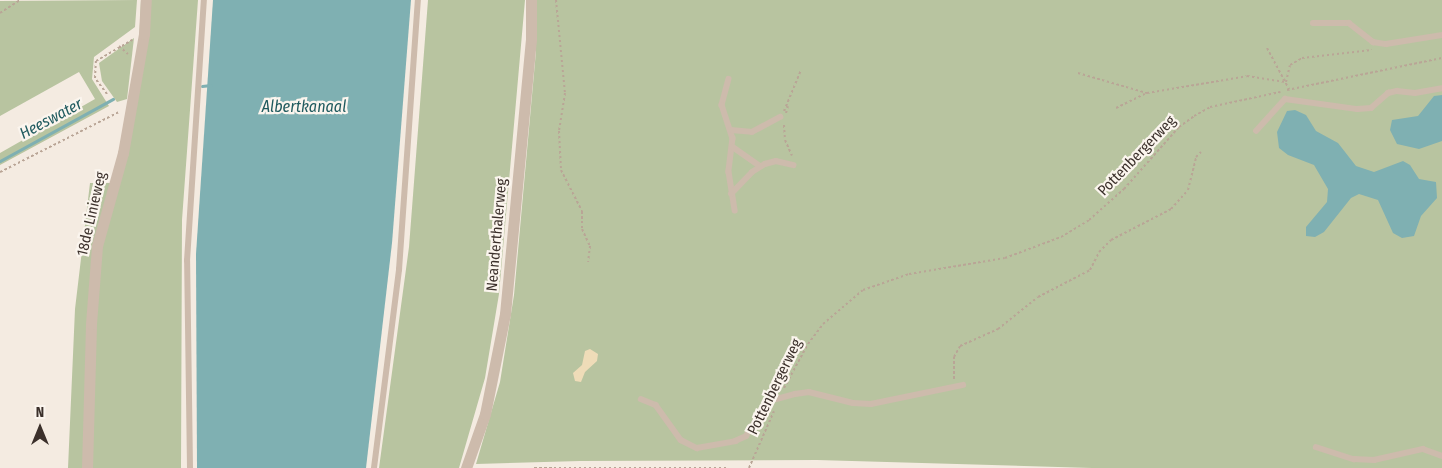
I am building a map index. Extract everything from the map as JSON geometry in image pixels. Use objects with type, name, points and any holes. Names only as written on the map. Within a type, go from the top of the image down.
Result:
[{"type":"street","name":"18de Linieweg","points":[[87,468],[90,324],[97,246],[123,152],[144,34],[146,0]]},
{"type":"street","name":"Neanderthalerweg","points":[[466,468],[485,414],[505,314],[530,40],[531,0]]},
{"type":"lane","points":[[190,468],[187,261],[204,0]]},
{"type":"lane","points":[[374,468],[399,270],[418,0]]},
{"type":"lane","points":[[1313,24],[1349,24],[1373,42],[1391,44],[1442,36]]},
{"type":"lane","points":[[729,79],[722,106],[731,130],[733,147],[731,194],[736,211]]},
{"type":"lane","points":[[1256,131],[1285,99],[1356,110],[1371,108],[1388,93],[1397,91],[1415,93],[1442,88]]},
{"type":"lane","points":[[731,130],[752,132],[780,117]]},
{"type":"lane","points":[[733,147],[760,166]]},
{"type":"lane","points":[[731,194],[760,166],[776,161],[794,165]]},
{"type":"lane","points":[[641,399],[656,405],[681,440],[697,448],[734,441],[746,436],[769,402],[809,392],[847,402],[871,404],[963,385]]},
{"type":"lane","points":[[1316,448],[1354,459],[1374,460],[1423,449],[1442,456]]},
{"type":"path","points":[[0,12],[20,0]]},
{"type":"path","points":[[556,0],[565,93],[559,131],[562,170],[582,211],[582,229],[590,246],[588,262]]},
{"type":"path","points":[[1286,82],[1290,65],[1302,58],[1361,54],[1391,44]]},
{"type":"path","points":[[107,94],[95,78],[96,61],[119,46]]},
{"type":"path","points":[[1267,48],[1286,82]]},
{"type":"path","name":"Pottenbergerweg","points":[[749,468],[778,400],[808,344],[845,302],[863,290],[909,274],[1005,258],[1061,237],[1090,220],[1124,189],[1179,127],[1194,116],[1210,108],[1442,58]]},
{"type":"path","points":[[794,165],[785,140],[784,121],[801,70]]},
{"type":"path","points":[[1078,72],[1147,93]]},
{"type":"path","points":[[1116,108],[1147,93],[1247,76],[1286,82]]},
{"type":"path","points":[[0,172],[120,111],[122,106]]},
{"type":"path","points":[[780,117],[788,106]]},
{"type":"path","points":[[955,387],[954,358],[960,346],[998,329],[1038,297],[1090,270],[1099,252],[1111,240],[1171,209],[1188,190],[1196,157],[1201,152]]},
{"type":"path","points":[[534,468],[729,468]]},
{"type":"green space","points":[[137,0],[135,27],[94,57],[92,79],[109,106],[0,165],[0,153],[95,99],[79,72],[0,116],[0,1]]},
{"type":"green space","points":[[141,0],[198,0],[182,220],[181,468],[68,468],[75,309],[90,183],[111,183],[137,88]]},
{"type":"green space","points":[[428,0],[525,0],[499,294],[485,378],[459,468],[379,468],[409,247]]},
{"type":"green space","points":[[536,0],[1442,0],[1442,468],[1092,468],[817,460],[580,461],[476,464],[500,382],[514,295],[536,51]]},
{"type":"green space","points":[[134,38],[127,99],[117,102],[102,81],[99,63]]},
{"type":"sand","points":[[590,349],[598,354],[597,361],[585,372],[581,382],[575,381],[573,373],[582,365],[585,351]]},
{"type":"water","name":"Albertkanaal","points":[[213,0],[411,0],[392,243],[366,468],[197,468],[196,254]]},
{"type":"water","points":[[1442,95],[1442,141],[1419,149],[1397,144],[1390,130],[1392,120],[1418,116],[1434,96]]},
{"type":"water","points":[[1295,110],[1306,115],[1316,131],[1338,143],[1356,166],[1374,172],[1403,161],[1410,165],[1419,179],[1436,182],[1437,198],[1421,216],[1414,236],[1402,238],[1393,233],[1378,200],[1359,194],[1351,198],[1324,232],[1315,237],[1306,236],[1306,227],[1327,202],[1328,189],[1314,165],[1288,155],[1279,148],[1277,132],[1287,111]]},
{"type":"waterway","name":"Heeswater","points":[[202,86],[211,85]]},
{"type":"waterway","name":"Heeswater","points":[[0,161],[113,99]]}]
